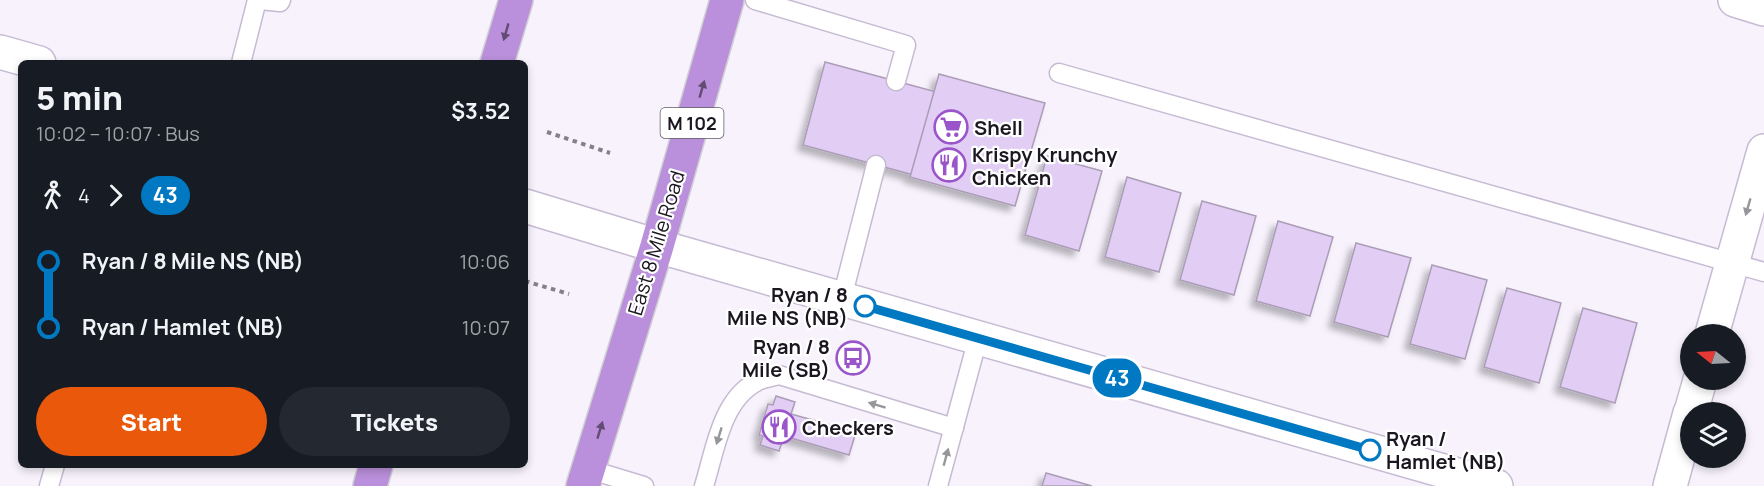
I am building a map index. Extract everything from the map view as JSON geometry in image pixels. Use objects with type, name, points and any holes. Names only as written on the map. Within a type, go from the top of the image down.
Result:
[{"type":"highway","points":[[498,60],[516,0]]},
{"type":"highway","name":"East 8 Mile Road","points":[[586,477],[657,246],[727,0]]},
{"type":"highway","points":[[370,486],[375,468]]},
{"type":"street","points":[[1735,0],[1764,9]]},
{"type":"street","points":[[0,52],[28,60]]},
{"type":"street","points":[[1715,324],[1764,151]]},
{"type":"street","points":[[528,207],[657,246],[1496,486]]},
{"type":"street","points":[[1670,486],[1680,450]]},
{"type":"lane","points":[[242,60],[259,0],[280,2],[281,0]]},
{"type":"lane","points":[[754,0],[906,45],[896,81]]},
{"type":"lane","points":[[1059,73],[1764,272]]},
{"type":"lane","points":[[842,298],[876,165]]},
{"type":"lane","points":[[938,486],[978,338]]},
{"type":"lane","points":[[704,486],[725,417],[737,396],[756,381],[779,375],[954,428]]},
{"type":"lane","points":[[49,486],[54,468]]},
{"type":"lane","points":[[586,477],[645,486]]},
{"type":"path","points":[[546,132],[610,153]]},
{"type":"path","points":[[528,282],[569,294]]},
{"type":"building","points":[[825,62],[944,94],[921,177],[803,145]]},
{"type":"building","points":[[939,74],[1045,103],[1015,206],[910,177]]},
{"type":"building","points":[[1047,156],[1102,171],[1079,251],[1025,235]]},
{"type":"building","points":[[1127,177],[1181,193],[1159,272],[1105,257]]},
{"type":"building","points":[[1202,201],[1256,216],[1234,295],[1180,280]]},
{"type":"building","points":[[1278,221],[1333,237],[1310,316],[1256,301]]},
{"type":"building","points":[[1356,243],[1411,258],[1388,337],[1334,322]]},
{"type":"building","points":[[1432,265],[1487,280],[1465,359],[1410,344]]},
{"type":"building","points":[[1507,288],[1561,303],[1539,383],[1484,367]]},
{"type":"building","points":[[1583,308],[1637,323],[1615,403],[1560,387]]},
{"type":"building","points":[[776,396],[795,402],[791,414],[856,432],[849,455],[784,436],[779,451],[760,445],[763,436],[759,435],[768,404],[773,405]]},
{"type":"building","points":[[1046,473],[1092,486],[1042,486]]},
{"type":"bus line","name":"43","points":[[865,306],[1370,450]]},
{"type":"place","name":"Shell","points":[[951,127]]},
{"type":"place","name":"Krispy Krunchy Chicken","points":[[949,165]]},
{"type":"place","name":"Ryan / 8 Mile NS (NB)","points":[[865,306]]},
{"type":"place","name":"Ryan / 8 Mile (SB)","points":[[853,358]]},
{"type":"place","name":"Checkers","points":[[779,427]]},
{"type":"place","name":"Ryan / Hamlet (NB)","points":[[1370,450]]}]
